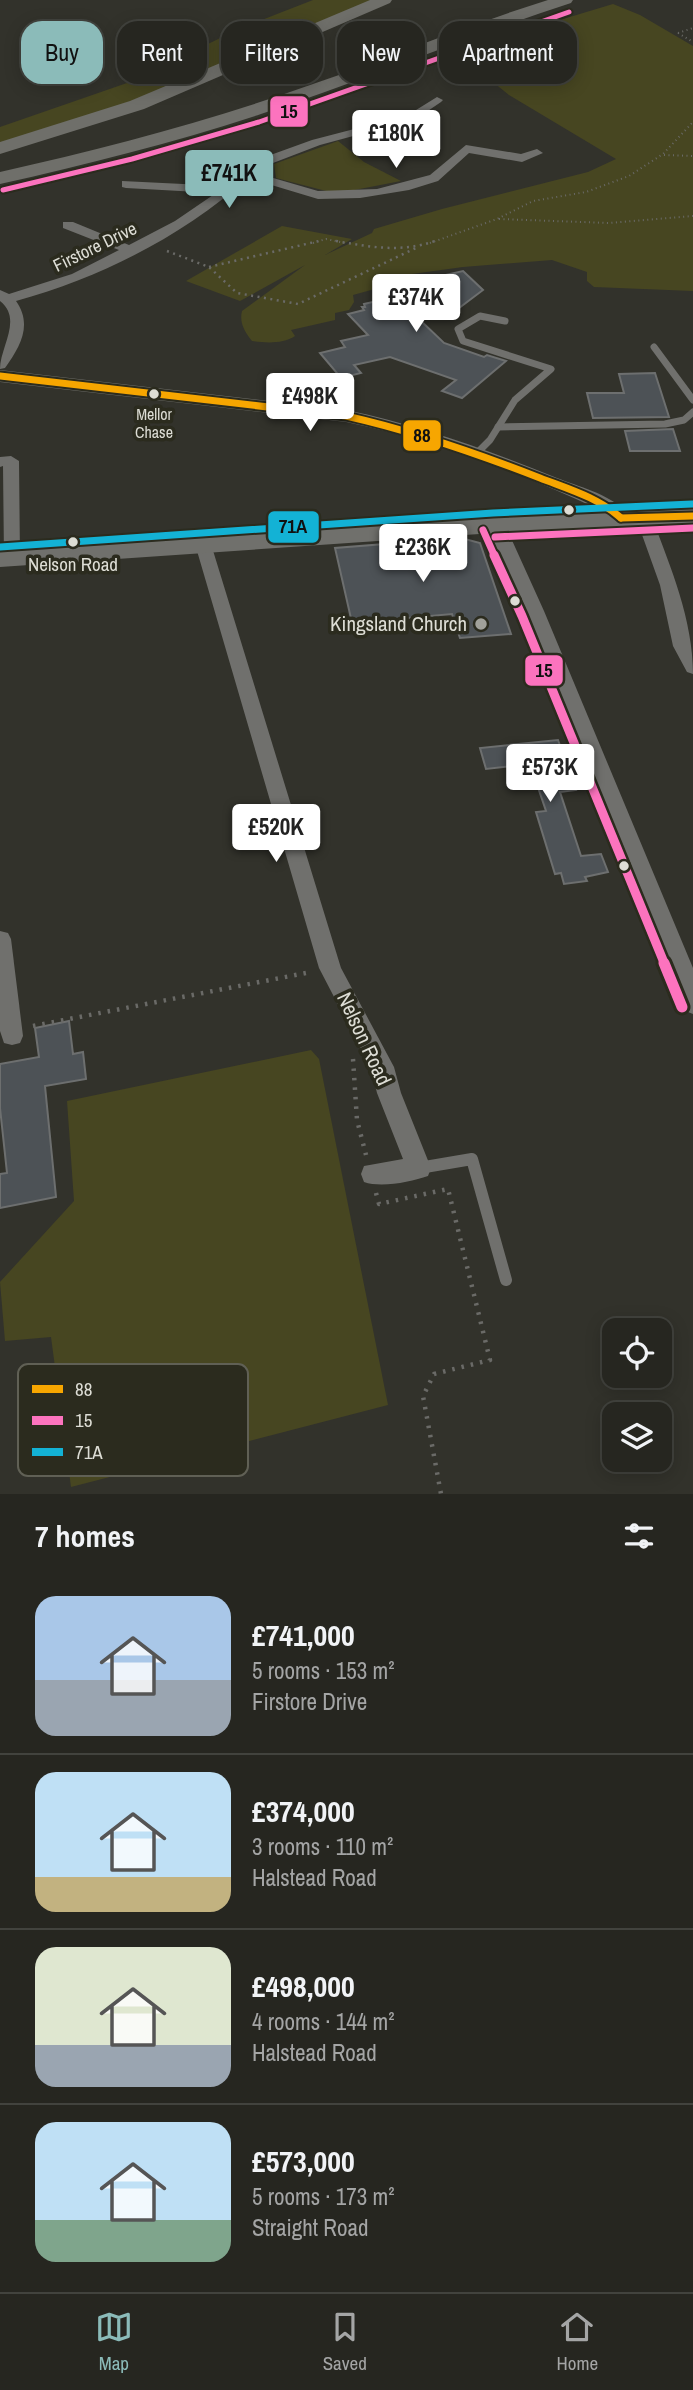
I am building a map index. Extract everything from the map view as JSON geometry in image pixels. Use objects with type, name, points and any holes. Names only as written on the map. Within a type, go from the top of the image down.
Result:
[{"type":"highway","points":[[0,148],[137,105],[384,0]]},
{"type":"highway","points":[[0,165],[96,143],[242,101],[514,0]]},
{"type":"highway","points":[[494,21],[544,0]]},
{"type":"highway","points":[[498,21],[565,0]]},
{"type":"highway","points":[[0,178],[117,150],[252,111],[439,42]]},
{"type":"main road","points":[[6,559],[494,525],[693,516]]},
{"type":"street","name":"Firstore Drive","points":[[4,296],[51,287],[130,250],[202,211],[246,174],[304,146],[412,117],[437,100]]},
{"type":"street","points":[[246,174],[318,195],[337,196],[381,191],[434,178],[466,149],[522,158],[537,153]]},
{"type":"street","points":[[126,184],[226,190]]},
{"type":"street","points":[[68,225],[130,250]]},
{"type":"street","points":[[0,365],[11,349],[19,325],[17,312],[4,296]]},
{"type":"street","points":[[0,376],[346,416],[418,432],[590,498],[632,518],[669,585],[682,646],[693,668]]},
{"type":"street","points":[[0,462],[11,461],[6,559]]},
{"type":"street","points":[[494,525],[533,611],[693,1002]]},
{"type":"street","name":"Nelson Road","points":[[203,544],[330,968],[382,1067],[389,1093],[419,1168]]},
{"type":"street","points":[[0,939],[12,1032]]},
{"type":"street","points":[[373,1174],[419,1168]]},
{"type":"lane","points":[[476,454],[490,440],[515,400],[551,369],[463,341],[458,335],[458,329],[475,316],[483,314],[505,321]]},
{"type":"lane","points":[[654,347],[693,400]]},
{"type":"lane","points":[[498,427],[664,424],[684,420],[693,412]]},
{"type":"lane","points":[[419,1168],[472,1159],[506,1280]]},
{"type":"path","points":[[693,28],[678,33],[693,42]]},
{"type":"path","points":[[145,242],[209,267],[237,293],[298,304],[420,246],[498,219],[533,201],[586,192],[621,180],[662,155],[693,122]]},
{"type":"path","points":[[662,155],[693,156]]},
{"type":"path","points":[[498,219],[609,223],[693,216]]},
{"type":"path","points":[[209,267],[326,239],[379,249],[420,246]]},
{"type":"path","points":[[12,1032],[330,968]]},
{"type":"path","points":[[352,1047],[362,1143],[373,1174],[379,1204],[448,1189],[490,1360],[434,1374],[424,1396],[426,1423],[440,1494]]},
{"type":"shaded area","points":[[313,0],[383,0],[323,25],[323,21],[259,21]]},
{"type":"shaded area","points":[[613,4],[640,15],[693,46],[693,291],[594,287],[587,281],[587,272],[552,260],[463,267],[405,275],[390,280],[382,287],[353,295],[354,302],[349,310],[335,313],[335,320],[291,330],[295,336],[280,342],[269,342],[252,341],[242,323],[242,311],[305,265],[240,301],[186,281],[282,226],[352,239],[325,255],[372,233],[374,229],[588,172],[616,159],[509,95],[495,84],[577,84],[577,21],[557,21]]},
{"type":"shaded area","points":[[221,38],[221,67],[207,73],[207,44]]},
{"type":"shaded area","points":[[124,84],[181,84],[121,109],[0,147],[0,127]]},
{"type":"shaded area","points":[[338,141],[364,162],[401,181],[344,192],[330,192],[276,178],[274,164]]},
{"type":"shaded area","points":[[311,1050],[319,1059],[388,1405],[248,1441],[248,1364],[55,1364],[51,1337],[5,1341],[0,1282],[74,1201],[67,1101]]},
{"type":"shaded area","points":[[70,1476],[114,1476],[71,1487]]},
{"type":"building","points":[[463,271],[483,290],[455,311],[420,320],[444,343],[484,357],[487,355],[506,361],[462,398],[442,391],[456,380],[390,357],[354,365],[361,373],[341,378],[320,353],[345,347],[341,341],[368,335],[348,314],[364,310],[364,304],[408,294],[400,285]]},
{"type":"building","points":[[655,373],[669,417],[593,418],[587,393],[624,393],[619,374]]},
{"type":"building","points":[[673,429],[680,451],[630,451],[625,431]]},
{"type":"building","points":[[461,538],[480,543],[511,634],[460,638],[452,614],[352,623],[335,548]]},
{"type":"building","points":[[558,740],[576,790],[560,792],[581,856],[601,854],[608,872],[585,877],[587,881],[564,884],[561,873],[555,874],[536,812],[546,811],[530,764],[486,769],[480,748]]},
{"type":"building","points":[[69,1021],[73,1054],[83,1052],[86,1079],[45,1086],[56,1197],[0,1208],[0,1174],[7,1173],[0,1108],[0,1064],[39,1057],[35,1028]]},
{"type":"transit line","name":"15","points":[[3,190],[132,159],[259,122],[569,12]]},
{"type":"transit line","name":"88","points":[[0,376],[346,416],[397,428],[496,461],[595,500],[621,518]]},
{"type":"transit line","name":"71A","points":[[0,547],[493,513],[692,504]]},
{"type":"transit line","name":"88","points":[[621,518],[693,516]]},
{"type":"transit line","name":"15","points":[[495,537],[693,528]]},
{"type":"transit line","name":"15","points":[[483,530],[522,616],[682,1007]]},
{"type":"place","name":"Mellor Chase","points":[[154,394]]},
{"type":"place","name":"Nelson Road","points":[[73,542]]},
{"type":"place","name":"Kingsland Church","points":[[481,624]]}]
